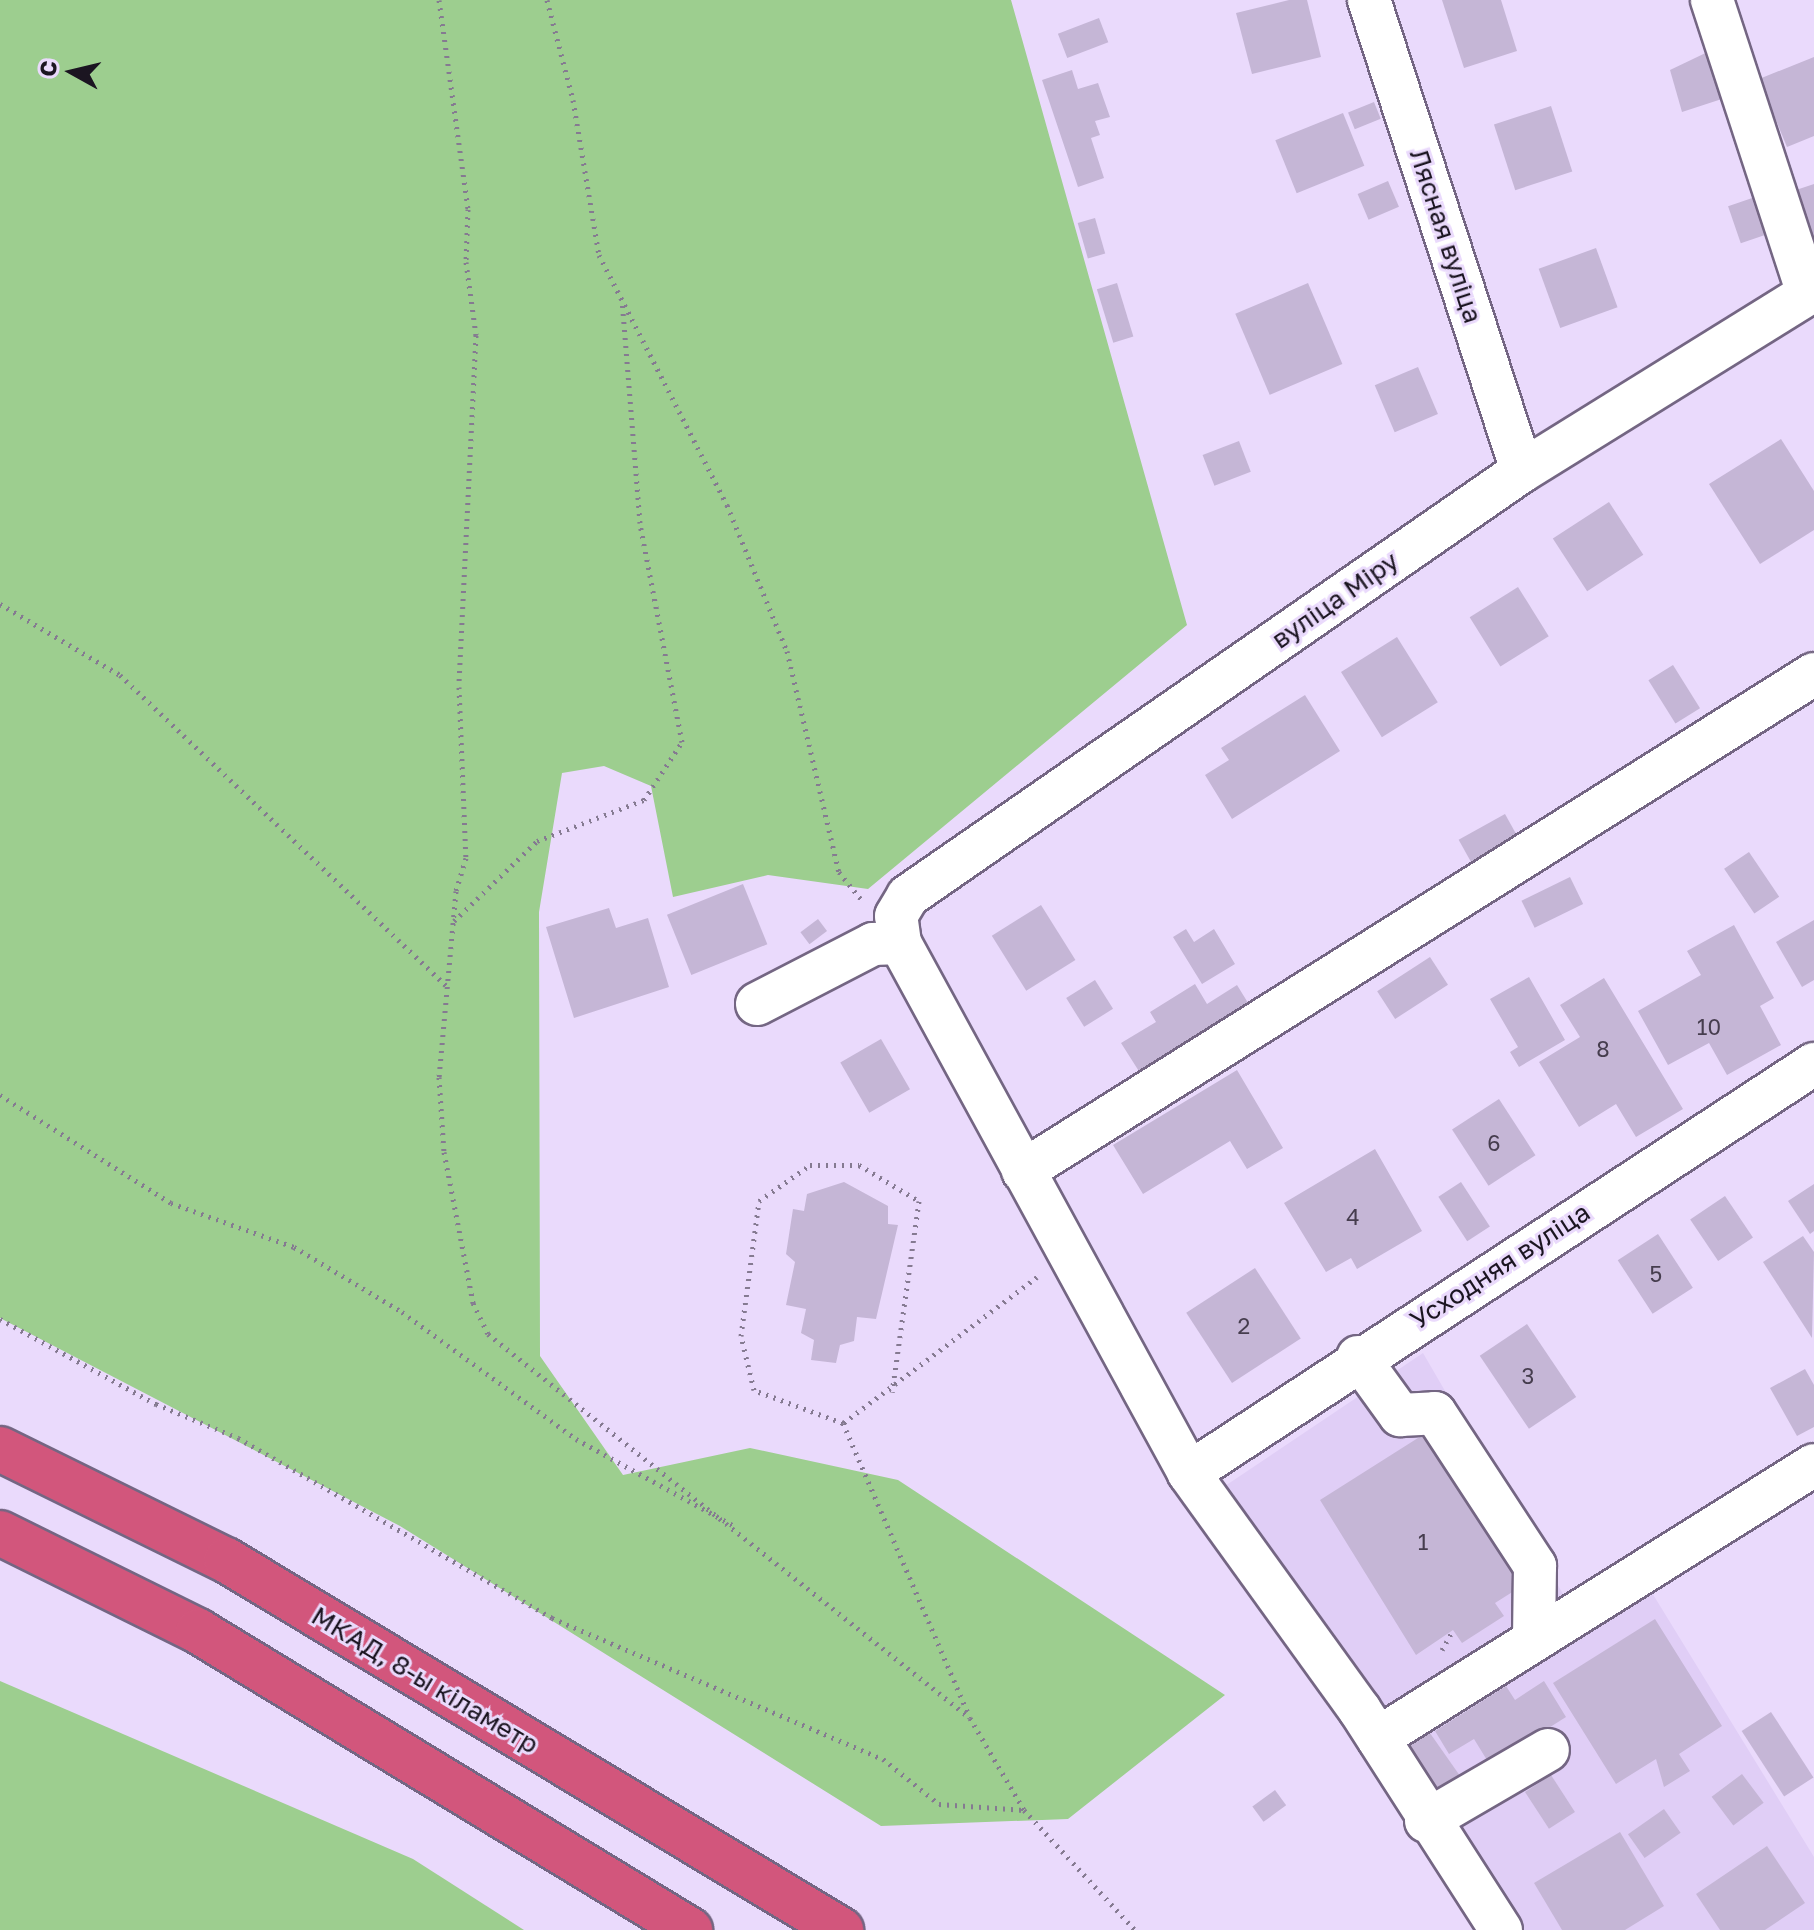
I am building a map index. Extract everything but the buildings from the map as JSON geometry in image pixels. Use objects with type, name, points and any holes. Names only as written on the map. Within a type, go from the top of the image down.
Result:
[{"type":"highway","name":"МКАД, 8-ы кіламетр","points":[[0,1449],[226,1560],[841,1930]]},
{"type":"highway","points":[[0,1533],[198,1631],[690,1930]]},
{"type":"street","name":"Лясная вуліца","points":[[1369,0],[1522,471]]},
{"type":"street","points":[[1712,0],[1811,292]]},
{"type":"street","name":"вуліца Міру","points":[[900,943],[896,916],[908,896],[1522,471],[1811,292]]},
{"type":"street","points":[[1023,1171],[1814,674]]},
{"type":"street","points":[[757,1004],[873,944],[900,943],[1189,1473],[1378,1738],[1426,1821],[1501,1930]]},
{"type":"street","name":"Усходняя вуліца","points":[[1189,1473],[1358,1357],[1814,1064]]},
{"type":"street","points":[[1358,1357],[1400,1415],[1435,1413],[1535,1566],[1534,1640]]},
{"type":"street","points":[[1378,1738],[1814,1465]]},
{"type":"street","points":[[1426,1821],[1548,1750]]},
{"type":"path","points":[[439,0],[468,209],[466,262],[476,335],[459,687],[466,858],[446,985],[439,1077],[444,1152],[473,1303],[488,1334],[742,1530],[970,1718]]},
{"type":"path","points":[[547,0],[573,100],[599,255],[727,505],[787,651],[839,872]]},
{"type":"path","points":[[454,921],[537,841],[644,800],[682,742],[640,523],[621,296]]},
{"type":"path","points":[[0,604],[120,675],[446,985]]},
{"type":"path","points":[[0,1095],[171,1203],[294,1247],[428,1330],[576,1439],[700,1513],[742,1530]]},
{"type":"path","points":[[892,1393],[919,1201],[859,1165],[810,1165],[759,1201],[741,1336],[754,1390],[843,1423],[970,1718],[1024,1810],[1135,1930]]},
{"type":"path","points":[[843,1423],[892,1393],[1070,1252]]},
{"type":"path","points":[[0,1319],[156,1404],[238,1438],[552,1618],[883,1759],[939,1804],[1024,1810]]},
{"type":"path","points":[[1435,1662],[1453,1630]]},
{"type":"shaded area","points":[[1423,1353],[1563,1594],[1646,1583],[1814,1857],[1814,1930],[1513,1930],[1222,1488]]},
{"type":"green space","points":[[0,0],[1011,0],[1187,625],[868,889],[768,875],[673,897],[651,786],[604,766],[562,773],[539,912],[540,1356],[623,1475],[750,1448],[898,1480],[1225,1695],[1068,1819],[881,1826],[400,1526],[0,1318]]},
{"type":"green space","points":[[0,1681],[413,1859],[524,1930],[0,1930]]}]
